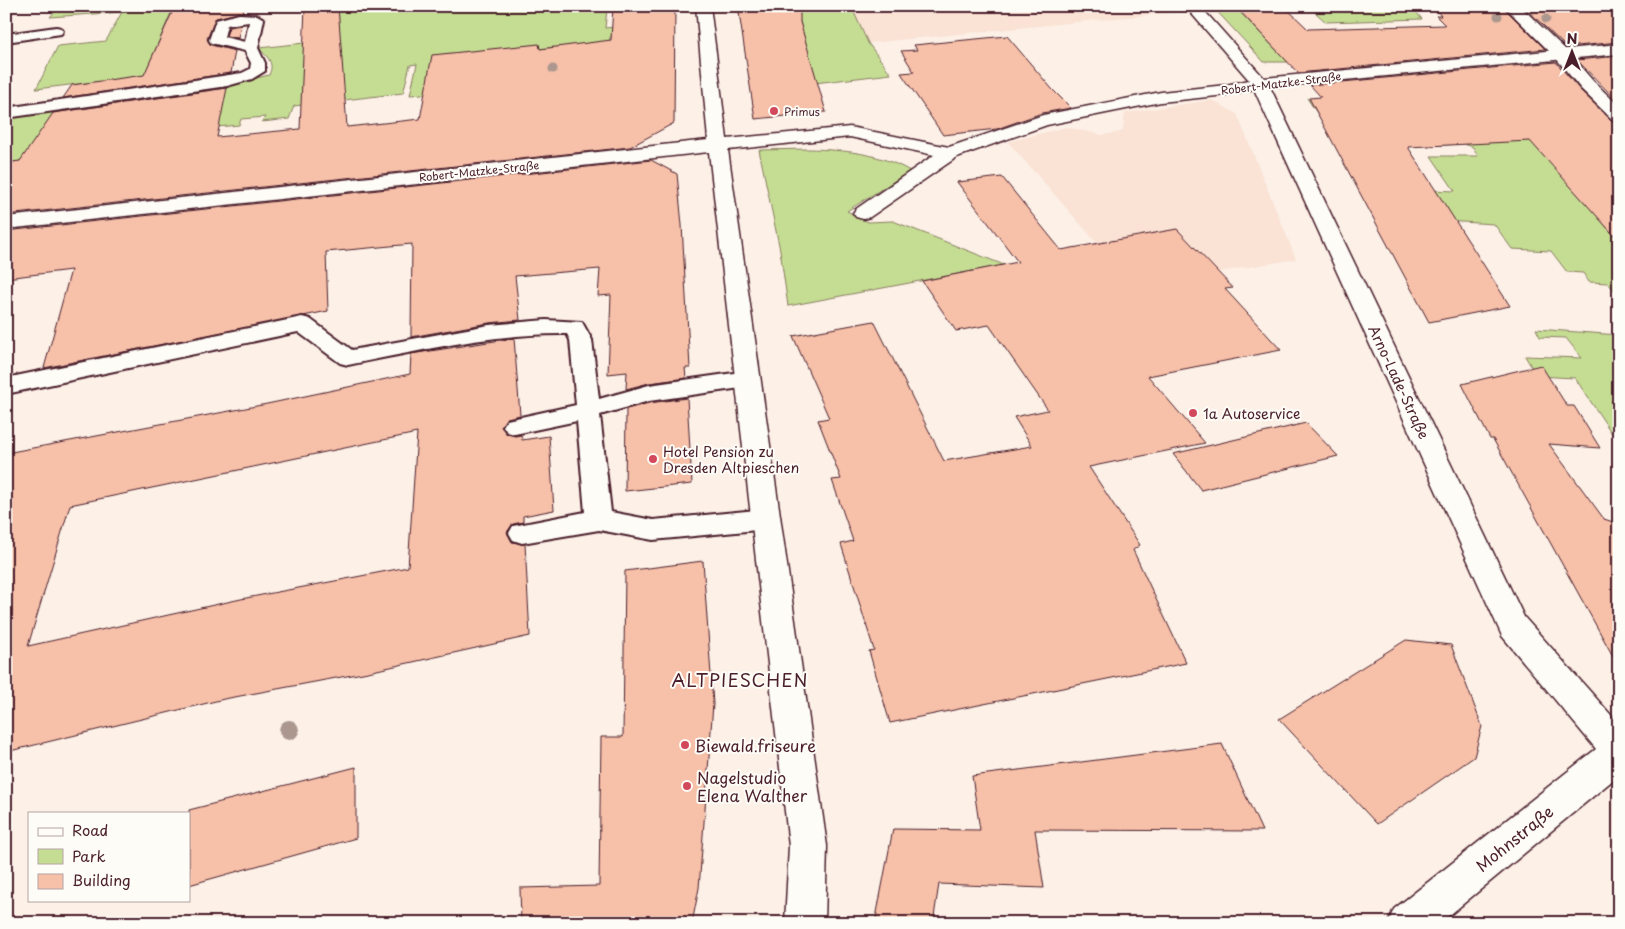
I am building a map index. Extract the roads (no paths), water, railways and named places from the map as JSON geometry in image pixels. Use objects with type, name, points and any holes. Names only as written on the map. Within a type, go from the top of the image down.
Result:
[{"type":"street","points":[[703,6],[718,145],[808,846],[806,923]]},
{"type":"street","name":"Arno-Lade-Straße","points":[[1192,6],[1260,83],[1512,626],[1619,751]]},
{"type":"street","points":[[1510,6],[1561,54],[1587,85],[1619,116]]},
{"type":"street","name":"Robert-Matzke-Straße","points":[[864,213],[950,153],[1043,120],[1161,98],[1226,90],[1260,83],[1619,49]]},
{"type":"street","name":"Robert-Matzke-Straße","points":[[6,223],[850,132],[950,153]]},
{"type":"street","name":"Mohnstraße","points":[[1408,923],[1619,751]]},
{"type":"lane","points":[[6,38],[56,31]]},
{"type":"lane","points":[[6,113],[247,76],[257,71],[258,63],[251,48]]},
{"type":"lane","points":[[6,386],[302,324],[348,358],[461,337],[542,326],[574,327],[581,340],[599,520]]},
{"type":"lane","points":[[515,426],[588,410],[649,393],[748,379]]},
{"type":"lane","points":[[522,533],[599,520],[653,530],[767,519]]},
{"type":"place","name":"Primus","points":[[774,111]]},
{"type":"place","name":"1a Autoservice","points":[[1193,413]]},
{"type":"place","name":"Hotel Pension zu Dresden Altpieschen","points":[[653,459]]},
{"type":"place","name":"Biewald.friseure","points":[[685,745]]},
{"type":"place","name":"Nagelstudio Elena Walther","points":[[687,786]]},
{"type":"district","name":"ALTPIESCHEN","points":[[740,679]]}]
